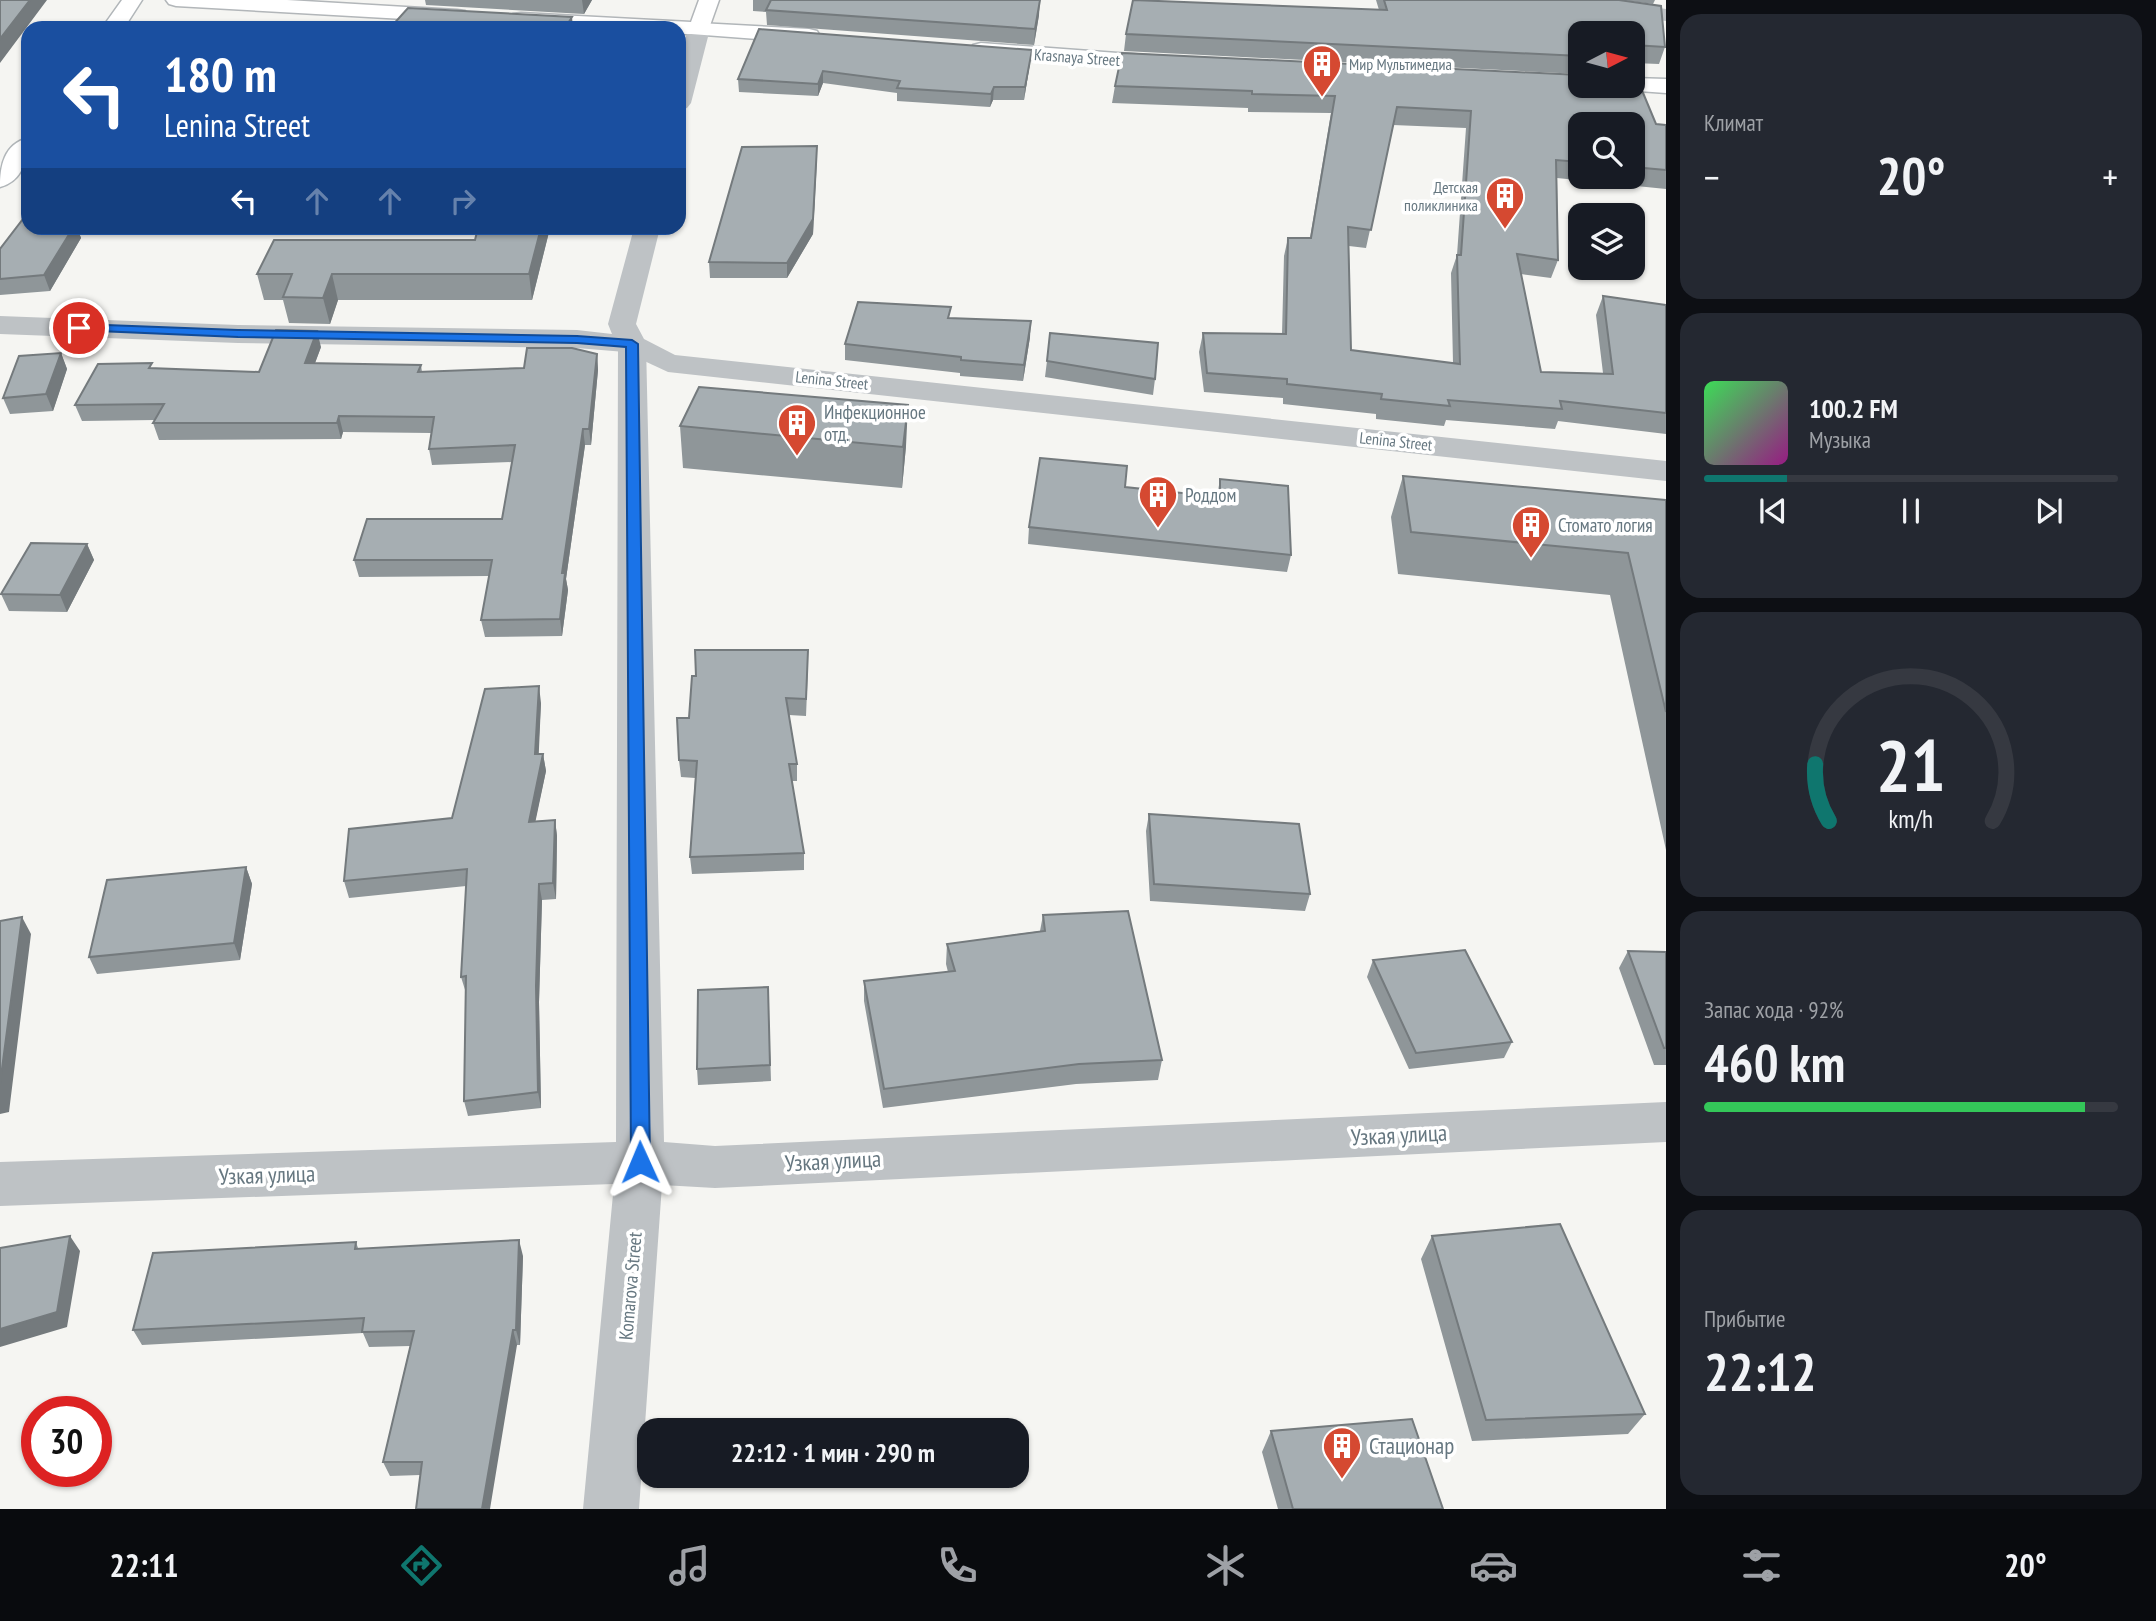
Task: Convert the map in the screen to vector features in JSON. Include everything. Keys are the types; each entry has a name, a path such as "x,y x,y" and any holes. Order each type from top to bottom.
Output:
{"main road":[{"path":"118,21 132,0"},
{"path":"176,0 549,21"},
{"path":"686,27 709,0"},
{"path":"686,28 831,38"},
{"name":"Krasnaya Street","path":"953,47 1199,65"},
{"path":"1645,85 1666,86"},
{"path":"0,180 21,154"}],"street":[{"path":"1557,0 1666,15"},
{"name":"Komarova Street","path":"611,1509 640,1162 632,344 622,324 645,235"},
{"name":"Lenina Street","path":"0,325 238,334 577,339 632,344 668,363 1666,471"},
{"name":"Узкая улица","path":"0,1184 640,1162 728,1166 1666,1122"}],"building":[{"path":"0,0 30,0 0,39"},
{"path":"771,0 1040,0 1035,29 766,10"},
{"path":"1133,0 1387,10 1384,0 1619,0 1661,6 1665,47 1645,46 1645,21 1568,21 1568,55 1126,34"},
{"path":"408,8 572,17 569,21 396,21"},
{"path":"759,29 1032,50 1025,87 994,87 991,94 897,88 900,81 823,71 818,84 738,79"},
{"path":"1122,53 1568,74 1568,98 1645,98 1656,124 1666,125 1666,170 1645,168 1645,112 1568,112 1568,161 1556,160 1558,260 1517,254 1541,372 1613,374 1603,296 1666,305 1666,413 1560,401 1562,409 1448,400 1450,406 1381,399 1382,394 1287,384 1287,379 1207,373 1203,333 1286,334 1288,238 1311,238 1335,96 1252,94 1252,91 1115,86","holes":["1397,107 1471,111 1461,255 1457,255 1460,364 1351,350 1348,227 1371,230"]},
{"path":"817,146 813,219 787,263 709,262 742,147"},
{"path":"21,222 21,235 69,235 44,275 0,279 0,249"},
{"path":"476,235 539,235 529,274 332,274 323,298 283,297 292,274 257,274 274,240 475,240"},
{"path":"858,302 951,307 948,318 1031,321 1024,365 961,360 961,357 845,344"},
{"path":"276,330 317,331 305,363 421,365 418,372 524,368 527,348 572,348 597,354 589,429 583,429 562,573 565,573 560,619 481,620 492,560 354,560 367,519 502,519 515,445 429,449 434,417 339,416 337,423 153,423 164,404 75,405 98,364 152,363 149,368 259,372"},
{"path":"1050,333 1158,343 1155,379 1047,361"},
{"path":"61,353 46,394 3,398 19,356"},
{"path":"699,387 908,405 903,447 680,426"},
{"name":"Роддом","path":"1040,458 1127,466 1125,487 1220,497 1220,479 1288,486 1291,555 1029,527"},
{"path":"1403,476 1666,500 1666,712 1628,553 1411,532"},
{"path":"31,543 87,544 60,595 1,594"},
{"path":"695,650 808,650 806,699 786,698 797,764 789,764 804,853 690,857 697,761 679,760 677,718 689,718 692,676 696,676"},
{"path":"539,686 535,754 543,754 529,822 555,820 553,883 539,884 536,986 538,1092 464,1101 466,976 461,977 467,869 344,881 349,829 452,818 485,689"},
{"path":"1149,814 1299,824 1310,894 1154,884"},
{"path":"246,867 234,943 89,957 107,880"},
{"path":"1128,911 1162,1060 1079,1064 884,1089 864,981 955,971 947,944 1045,931 1043,915"},
{"path":"22,917 0,1084 0,921"},
{"path":"1465,950 1512,1042 1416,1053 1373,960"},
{"path":"1628,951 1666,952 1666,1048 1664,1048"},
{"path":"768,987 770,1065 697,1069 698,990"},
{"path":"1560,1224 1645,1414 1486,1420 1432,1236"},
{"path":"70,1236 57,1312 0,1329 0,1248"},
{"path":"519,1240 516,1330 513,1330 482,1509 416,1509 422,1462 383,1462 414,1331 362,1332 364,1318 133,1330 153,1253 356,1242 355,1249"},
{"name":"Стационар","path":"1412,1419 1443,1509 1293,1509 1271,1431"}],"place":[{"name":"Мир Мультимедиа","path":"1322,98"},
{"name":"Детская поликлиника","path":"1505,230"},
{"name":"Инфекционное отд.","path":"797,457"},
{"name":"Роддом","path":"1158,529"},
{"name":"Стомато логия","path":"1531,559"},
{"name":"Стационар","path":"1342,1480"}],"route":[{"path":"79,328 238,334 577,339 632,344 640,1162"}]}
